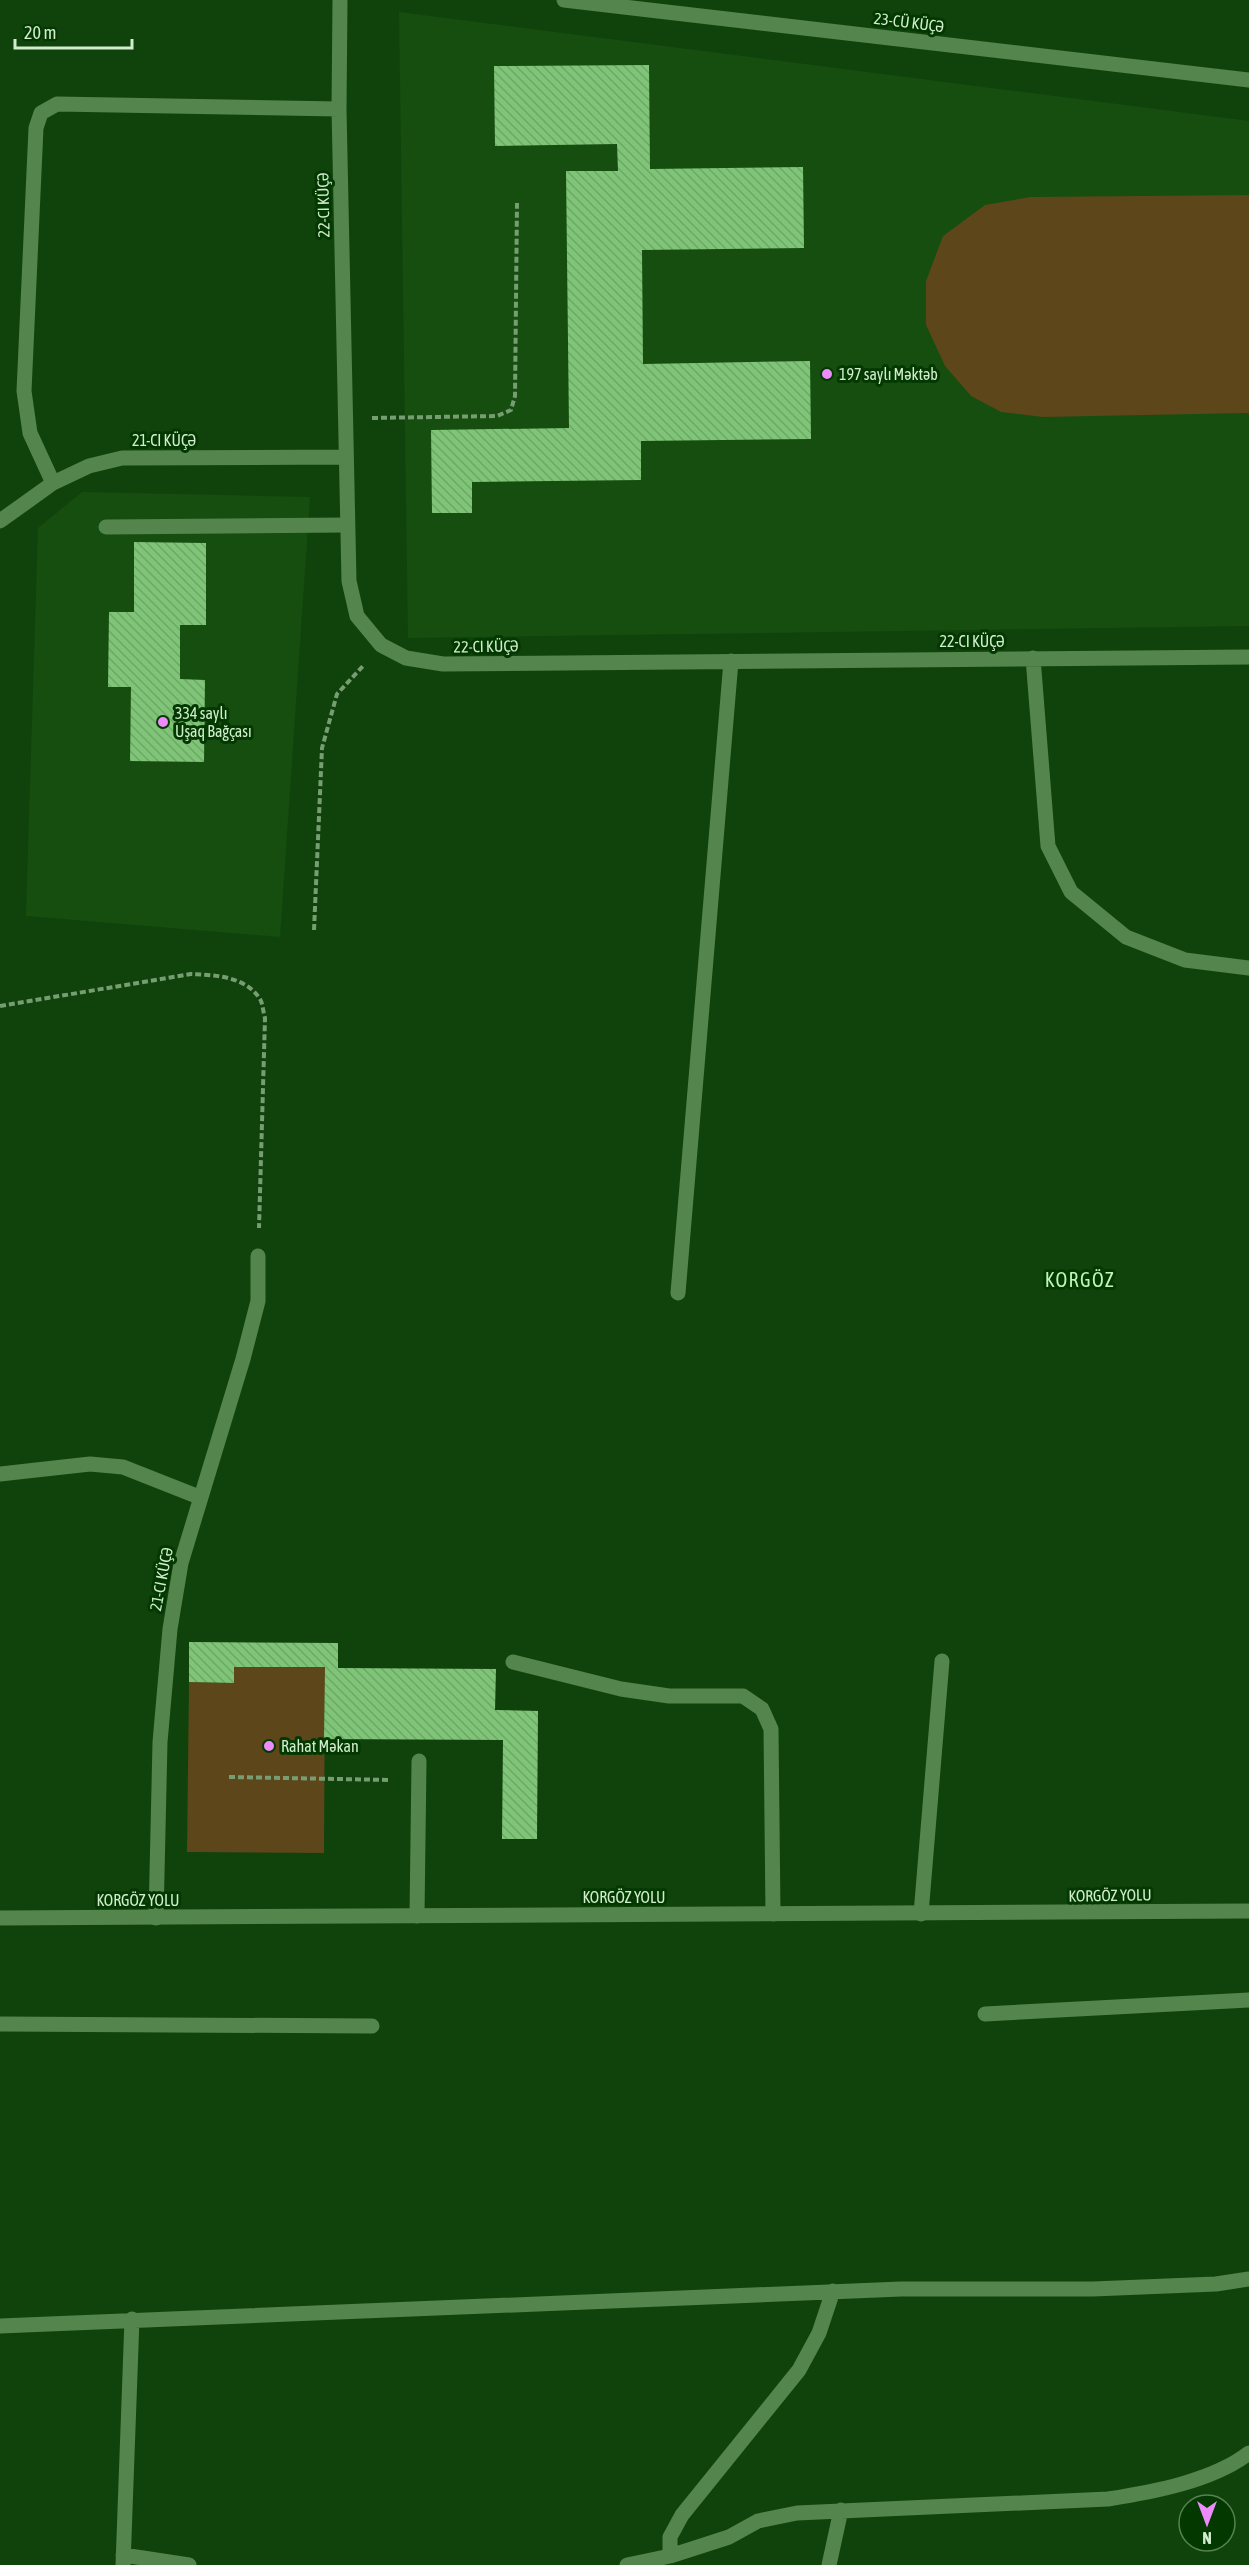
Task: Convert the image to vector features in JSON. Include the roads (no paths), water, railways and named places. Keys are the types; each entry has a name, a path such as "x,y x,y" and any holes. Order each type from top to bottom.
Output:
{"street":[{"name":"22-CI KÜÇƏ","path":"340,0 339,109 349,581 357,616 381,645 406,658 443,664 1249,657"},
{"name":"23-CÜ KÜÇƏ","path":"564,0 1249,80"},
{"path":"53,483 30,433 24,391 36,128 41,112 57,104 339,109"},
{"name":"21-CI KÜÇƏ","path":"0,521 53,483 89,466 122,458 346,457"},
{"path":"106,527 347,525"},
{"path":"1033,658 1048,846 1071,892 1126,938 1185,960 1249,968"},
{"path":"678,1293 731,661"},
{"name":"21-CI KÜÇƏ","path":"156,1918 160,1742 170,1629 182,1563 199,1497 243,1359 258,1301 258,1256"},
{"path":"0,1474 90,1464 123,1467 199,1497"},
{"path":"921,1914 942,1661"},
{"path":"513,1662 621,1689 669,1696 743,1696 762,1709 771,1730 773,1914"},
{"path":"417,1916 418,1761"},
{"name":"KORGÖZ YOLU","path":"0,1918 1249,1911"},
{"path":"985,2014 1249,2000"},
{"path":"0,2024 372,2026"},
{"path":"0,2326 833,2291 1093,2289 1216,2284 1249,2279"},
{"path":"670,2556 670,2537 682,2515 799,2370 819,2333 833,2291"},
{"path":"132,2319 123,2560 189,2565"},
{"path":"627,2565 670,2556 729,2537 758,2522 797,2513 1108,2499 1156,2492 1199,2478 1249,2453"},
{"path":"829,2565 841,2510"}],"place":[{"name":"197 saylı Məktəb","path":"827,374"},
{"name":"334 saylı Uşaq Bağçası","path":"163,722"},
{"name":"Rahat Məkan","path":"269,1746"}],"district":[{"name":"KORGÖZ","path":"1080,1279"}]}
